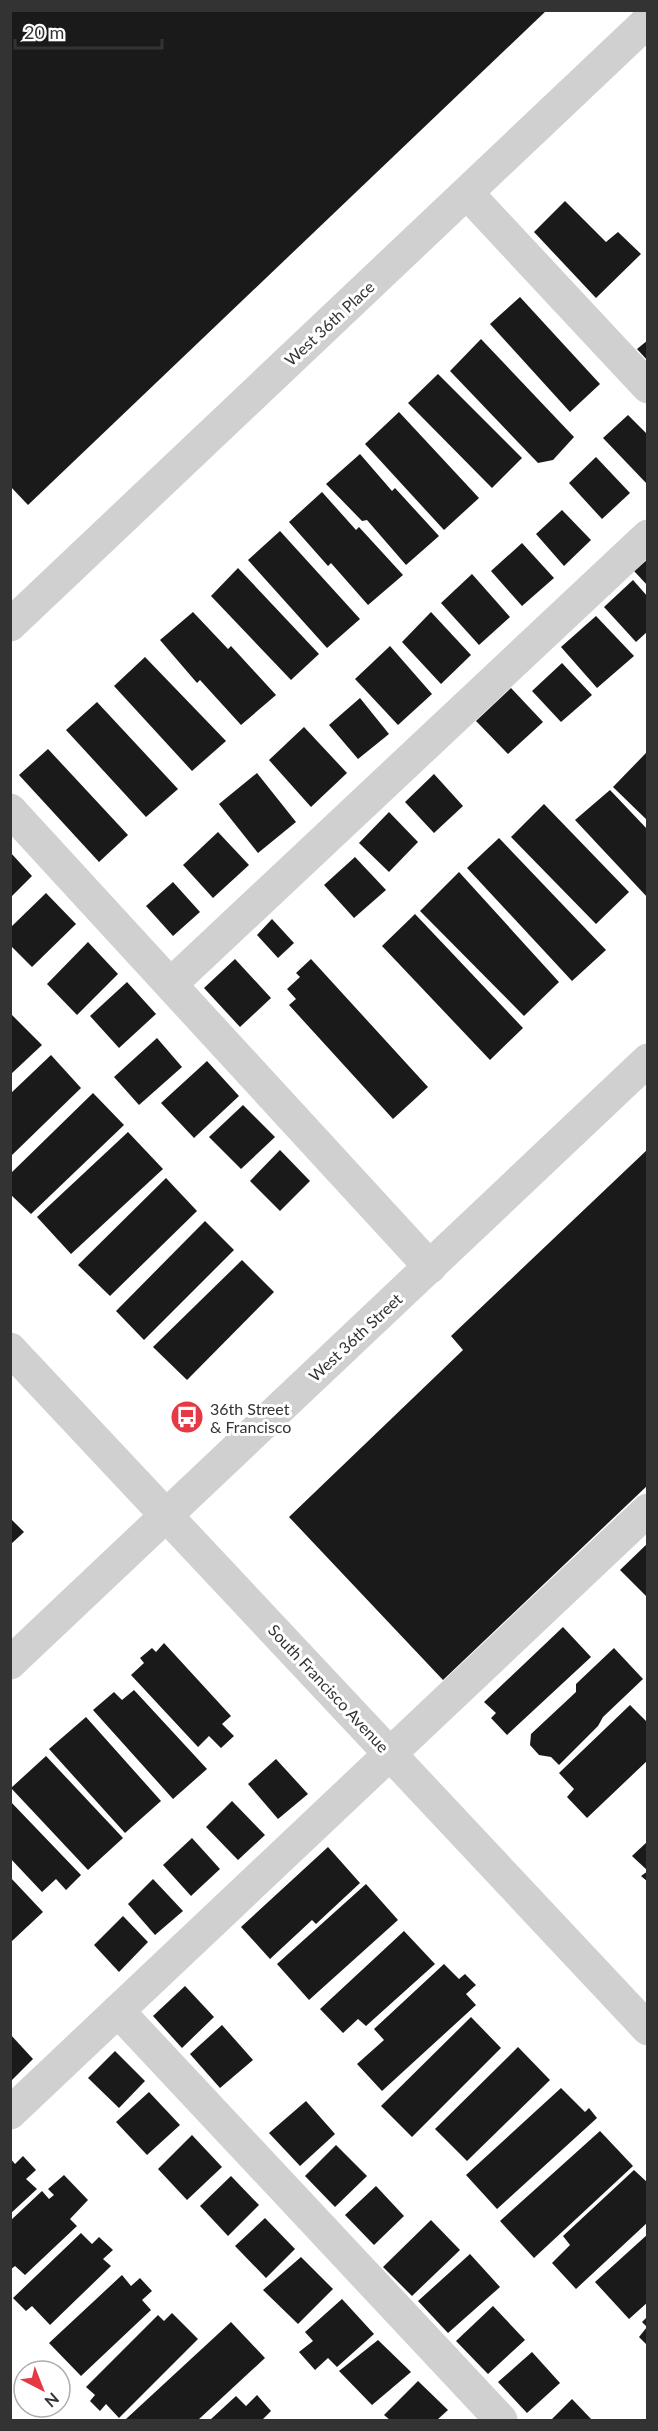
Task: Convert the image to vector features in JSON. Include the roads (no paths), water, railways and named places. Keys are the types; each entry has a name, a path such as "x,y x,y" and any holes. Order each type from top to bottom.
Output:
{"street":[{"name":"West 36th Place","path":"10,625 648,21"},
{"path":"467,193 648,387"},
{"path":"171,984 648,536"},
{"path":"10,810 430,1267"},
{"name":"West 36th Street","path":"10,1663 648,1060"},
{"name":"South Francisco Avenue","path":"10,1348 648,2029"},
{"path":"10,2113 648,1510"},
{"path":"118,2011 501,2421"}],"place":[{"name":"36th Street & Francisco","path":"187,1417"}]}
